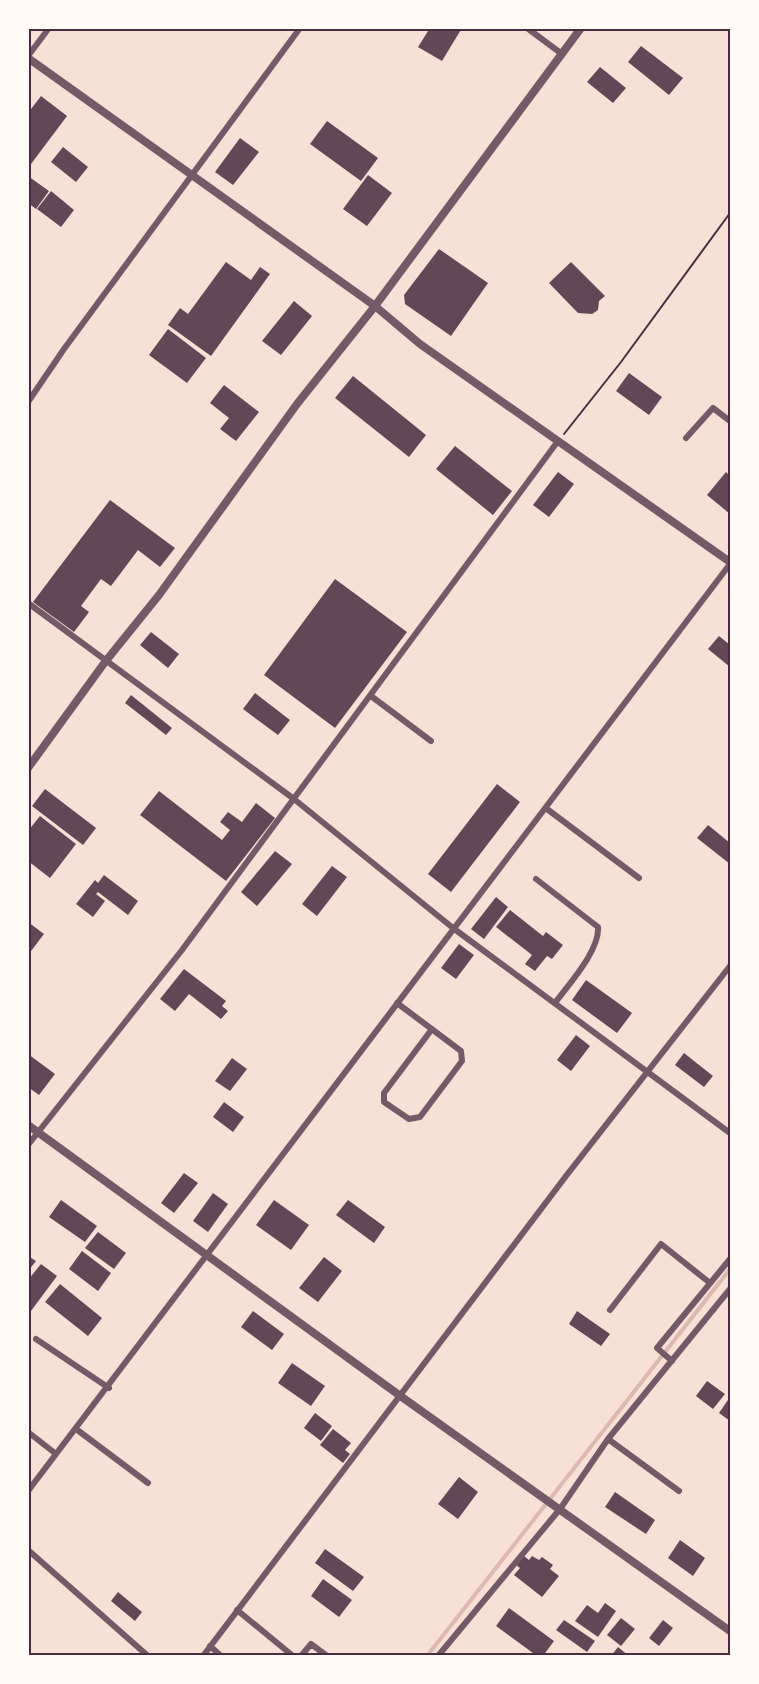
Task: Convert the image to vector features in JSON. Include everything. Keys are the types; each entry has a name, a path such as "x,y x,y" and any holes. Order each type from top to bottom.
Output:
{"street":[{"path":"28,1491 109,1388 453,928 547,809 730,563 420,344 375,306 28,57 49,28"},
{"path":"28,402 300,28"},
{"path":"527,28 562,54"},
{"path":"28,768 105,662 159,595 297,404 375,306 581,28"},
{"path":"686,438 713,408 730,421"},
{"path":"28,1145 182,951 558,441"},
{"path":"28,603 105,662 294,799 453,928 730,1132"},
{"path":"371,696 431,741"},
{"path":"547,809 639,878"},
{"path":"536,879 598,927 599,937 591,954 555,1003"},
{"path":"203,1656 646,1071 730,966"},
{"path":"397,1003 432,1029 461,1051 462,1061 420,1117 409,1119 384,1102 384,1093 432,1029"},
{"path":"28,1125 399,1395 730,1631"},
{"path":"610,1310 661,1244 710,1283"},
{"path":"672,1361 657,1348 730,1259"},
{"path":"438,1656 560,1509 609,1439 730,1289"},
{"path":"36,1339 109,1388"},
{"path":"76,1429 148,1483"},
{"path":"28,1432 57,1454"},
{"path":"609,1439 679,1491"},
{"path":"28,1550 148,1656"},
{"path":"237,1611 293,1656"},
{"path":"301,1656 311,1644 327,1656"},
{"path":"210,1646 221,1656"}],"path":[{"path":"558,441 621,362 730,213"}],"building":[{"path":"430,28 462,28 442,61 418,47"},
{"path":"641,46 683,78 669,95 628,62"},
{"path":"600,67 626,88 613,103 587,82"},
{"path":"41,96 67,116 28,168 28,113"},
{"path":"327,121 378,158 361,181 310,144"},
{"path":"240,138 259,152 233,185 215,172"},
{"path":"63,147 88,167 76,182 51,162"},
{"path":"368,175 392,193 367,226 343,209"},
{"path":"28,176 49,191 36,209 28,203"},
{"path":"51,191 74,210 61,227 37,209"},
{"path":"439,249 488,283 451,336 405,304 404,295"},
{"path":"226,262 251,280 260,267 270,274 211,356 168,325 180,308 188,314"},
{"path":"571,262 605,296 599,301 598,310 592,314 578,313 549,283"},
{"path":"294,301 312,316 281,355 262,341"},
{"path":"168,329 206,358 187,383 149,355"},
{"path":"629,373 662,397 649,415 616,391"},
{"path":"353,376 426,435 409,457 335,398"},
{"path":"224,385 259,412 236,441 220,429 229,418 210,403"},
{"path":"455,446 512,491 493,515 436,469"},
{"path":"558,472 574,484 549,517 533,505"},
{"path":"726,472 730,476 730,514 707,495"},
{"path":"110,500 175,548 160,567 138,550 111,586 101,579 81,606 89,612 74,632 33,602"},
{"path":"335,579 407,632 335,728 264,675"},
{"path":"151,632 179,654 168,668 140,645"},
{"path":"719,636 730,645 730,667 708,649"},
{"path":"255,693 290,720 278,735 243,709"},
{"path":"131,695 172,728 166,735 125,703"},
{"path":"497,784 520,802 451,892 428,874"},
{"path":"45,789 96,828 83,845 32,806"},
{"path":"159,791 222,840 230,830 220,822 228,812 242,822 256,803 275,818 226,881 140,815"},
{"path":"40,816 76,844 50,878 28,861 28,831"},
{"path":"708,825 730,843 730,864 697,838"},
{"path":"275,851 292,864 257,906 241,892"},
{"path":"332,866 347,877 317,916 302,904"},
{"path":"104,875 138,901 128,915 98,892 96,894 105,901 93,917 76,904 95,880 98,883"},
{"path":"496,897 508,907 484,939 471,929"},
{"path":"510,910 543,936 546,932 563,945 552,959 547,956 535,971 525,964 532,955 496,927"},
{"path":"28,922 44,934 28,955"},
{"path":"459,944 474,955 456,979 441,968"},
{"path":"184,969 226,1001 222,1006 228,1011 221,1019 189,994 175,1011 160,999"},
{"path":"586,980 632,1013 617,1033 572,1000"},
{"path":"576,1035 590,1046 571,1071 557,1060"},
{"path":"684,1053 713,1076 704,1087 675,1065"},
{"path":"28,1054 55,1074 39,1095 28,1087"},
{"path":"232,1058 247,1069 230,1091 215,1081"},
{"path":"224,1102 244,1117 233,1132 213,1117"},
{"path":"184,1173 198,1183 174,1213 161,1203"},
{"path":"213,1193 228,1204 208,1232 193,1221"},
{"path":"61,1200 97,1226 85,1242 49,1217"},
{"path":"274,1200 309,1225 291,1250 256,1225"},
{"path":"348,1200 385,1227 374,1243 336,1215"},
{"path":"98,1232 126,1253 114,1269 85,1248"},
{"path":"82,1251 111,1273 98,1291 69,1269"},
{"path":"28,1256 36,1261 28,1271"},
{"path":"324,1257 342,1271 318,1302 299,1288"},
{"path":"41,1264 57,1276 28,1315 28,1280"},
{"path":"60,1284 102,1318 88,1336 45,1302"},
{"path":"253,1311 284,1334 272,1350 241,1327"},
{"path":"577,1311 610,1334 601,1346 569,1324"},
{"path":"292,1363 325,1386 311,1406 278,1383"},
{"path":"707,1381 725,1394 713,1409 696,1396"},
{"path":"730,1397 730,1421 719,1413"},
{"path":"315,1413 332,1426 321,1441 304,1428"},
{"path":"333,1429 351,1443 345,1450 350,1454 343,1463 320,1445"},
{"path":"459,1477 478,1492 458,1519 438,1504"},
{"path":"615,1492 655,1520 646,1534 605,1507"},
{"path":"680,1540 705,1558 693,1576 668,1558"},
{"path":"325,1549 364,1577 353,1591 315,1563"},
{"path":"524,1556 529,1560 532,1556 539,1560 542,1557 553,1565 550,1569 559,1576 542,1597 514,1575 520,1568 516,1565"},
{"path":"323,1579 352,1600 339,1617 311,1596"},
{"path":"118,1592 142,1612 135,1621 111,1601"},
{"path":"605,1603 616,1611 598,1637 575,1621 587,1605 598,1613"},
{"path":"509,1608 554,1641 543,1656 537,1656 496,1626"},
{"path":"621,1618 635,1629 621,1646 607,1635"},
{"path":"564,1620 595,1641 587,1652 556,1630"},
{"path":"663,1620 673,1628 659,1646 649,1638"},
{"path":"618,1647 629,1656 611,1656"}],"waterway":[{"path":"427,1656 730,1269"}]}
